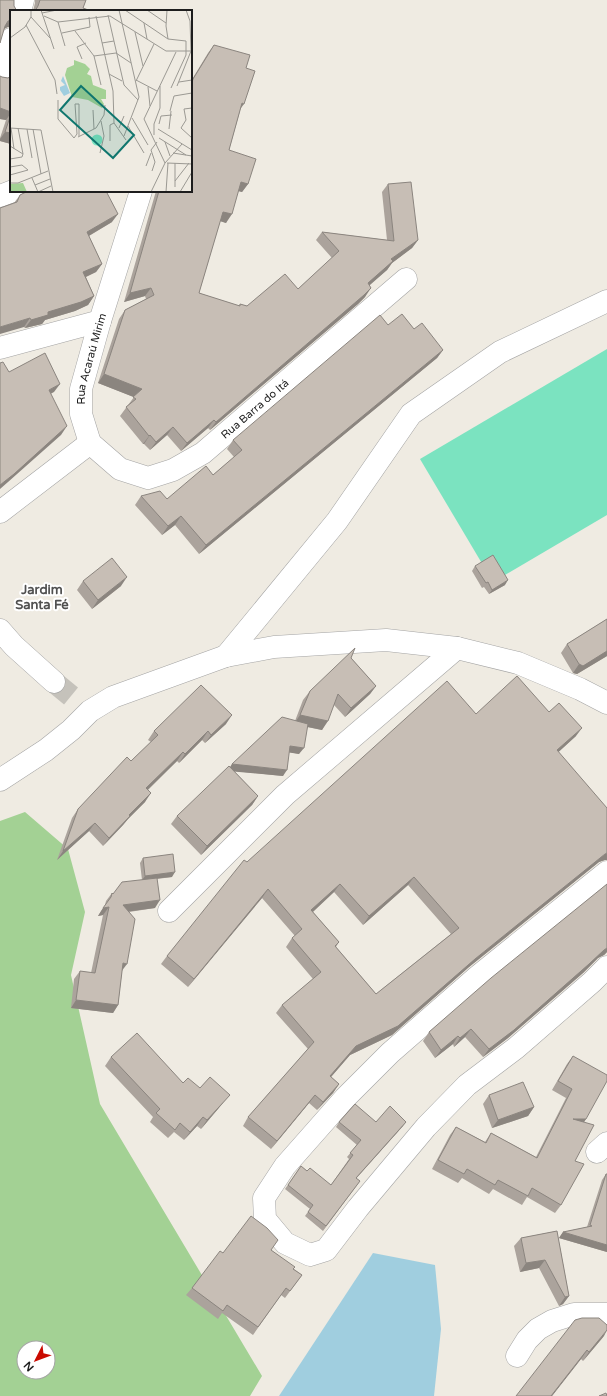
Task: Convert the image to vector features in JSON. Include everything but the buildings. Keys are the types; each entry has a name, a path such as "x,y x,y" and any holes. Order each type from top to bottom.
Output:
{"street":[{"path":"20,10 23,0"},
{"path":"0,74 10,42"},
{"path":"0,196 10,192"},
{"name":"Rua Acaraú Mirim","path":"90,442 81,414 82,389 100,321 141,192"},
{"name":"Rua Barra do Itá","path":"90,442 120,468 127,471 148,478 173,470 203,453 406,279"},
{"path":"226,656 337,521 411,414 500,352 607,300"},
{"path":"0,348 100,321"},
{"path":"0,512 90,442"},
{"path":"0,630 14,646 54,682"},
{"path":"0,780 46,750 71,730 83,705 113,697 226,656 274,647 386,640 457,648 518,663 580,689 607,703"},
{"path":"170,911 285,795 457,648"},
{"path":"607,872 477,977 390,1053 345,1098 285,1166 277,1178 264,1198 265,1219 285,1243 310,1254 326,1250 358,1208 426,1126 467,1084 516,1048 592,982 607,966"},
{"path":"517,1356 527,1340 538,1329 552,1321 574,1314 607,1314"}],"green space":[{"path":"607,349 607,515 493,582 420,459"},
{"path":"25,812 68,849 85,912 71,975 100,1104 262,1376 250,1396 0,1396 0,821"}],"water":[{"path":"373,1253 435,1265 441,1329 434,1396 279,1396"}],"tunnel":[{"path":"54,682 76,700"}],"district":[{"name":"Jardim Santa Fé","path":"42,598"}]}
